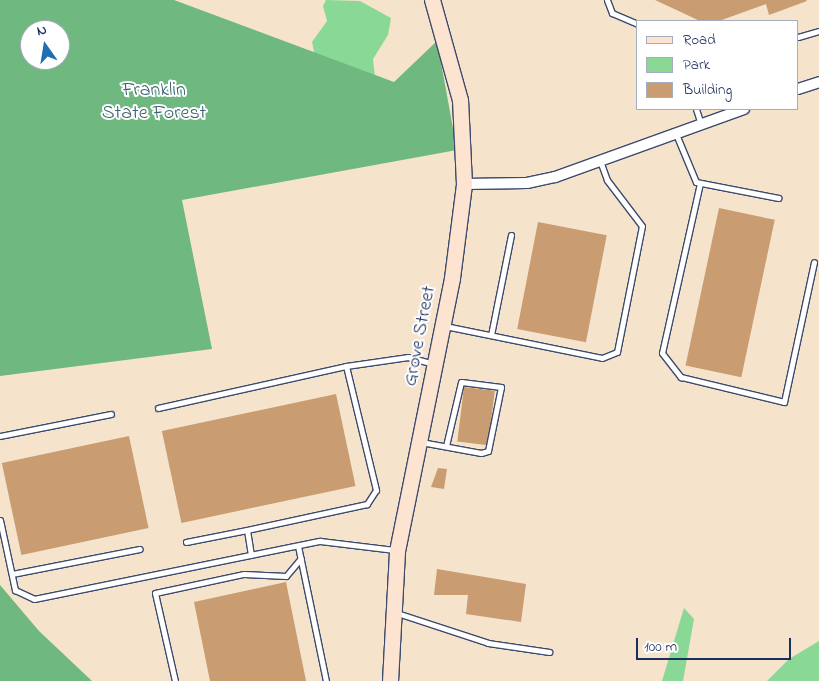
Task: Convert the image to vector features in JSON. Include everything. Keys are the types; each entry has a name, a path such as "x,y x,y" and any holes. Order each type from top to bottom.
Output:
{"main road":[{"name":"Grove Street","path":"390,681 391,611 397,550 442,325 464,184 460,100 432,0"}],"street":[{"path":"799,89 819,82"},
{"path":"464,184 527,183 600,160 741,110"}],"lane":[{"path":"607,0 612,13 636,23"},
{"path":"799,36 819,30"},
{"path":"696,110 701,124"},
{"path":"676,134 692,179 700,183 778,198"},
{"path":"442,325 602,358 617,352 642,226 607,180 600,160"},
{"path":"700,183 662,353 681,377 784,402 814,262"},
{"path":"491,335 511,234"},
{"path":"158,408 346,366 408,357 434,364"},
{"path":"186,542 367,504 376,490 346,366"},
{"path":"418,442 446,446 488,451 501,387 461,382 446,446"},
{"path":"0,436 111,414"},
{"path":"0,520 15,590 34,599 320,541 397,550"},
{"path":"247,530 251,555"},
{"path":"298,546 326,681"},
{"path":"12,574 140,549"},
{"path":"174,681 155,593 244,574 286,576 301,558"},
{"path":"391,611 488,643 549,652"}],"green space":[{"name":"Franklin State Forest","path":"0,0 174,0 394,82 437,41 457,150 182,200 212,349 0,376"},
{"path":"326,0 360,1 391,18 388,35 373,59 375,77 317,66 312,42 327,21 323,6"},
{"path":"0,585 39,631 92,681 0,681"},
{"path":"684,608 694,619 683,681 662,681"},
{"path":"819,641 819,681 767,681 789,659"}],"building":[{"path":"655,0 807,1 769,15 766,4 722,20 698,20"},
{"path":"719,208 775,220 741,377 686,365"},
{"path":"538,222 607,235 586,342 517,329"},
{"path":"464,387 495,391 488,445 457,442"},
{"path":"336,394 356,486 181,523 162,431"},
{"path":"129,436 149,528 21,555 2,463"},
{"path":"438,468 447,469 444,489 431,487"},
{"path":"437,569 526,584 521,622 466,614 468,595 434,595"},
{"path":"286,582 306,681 210,681 194,602"}]}
